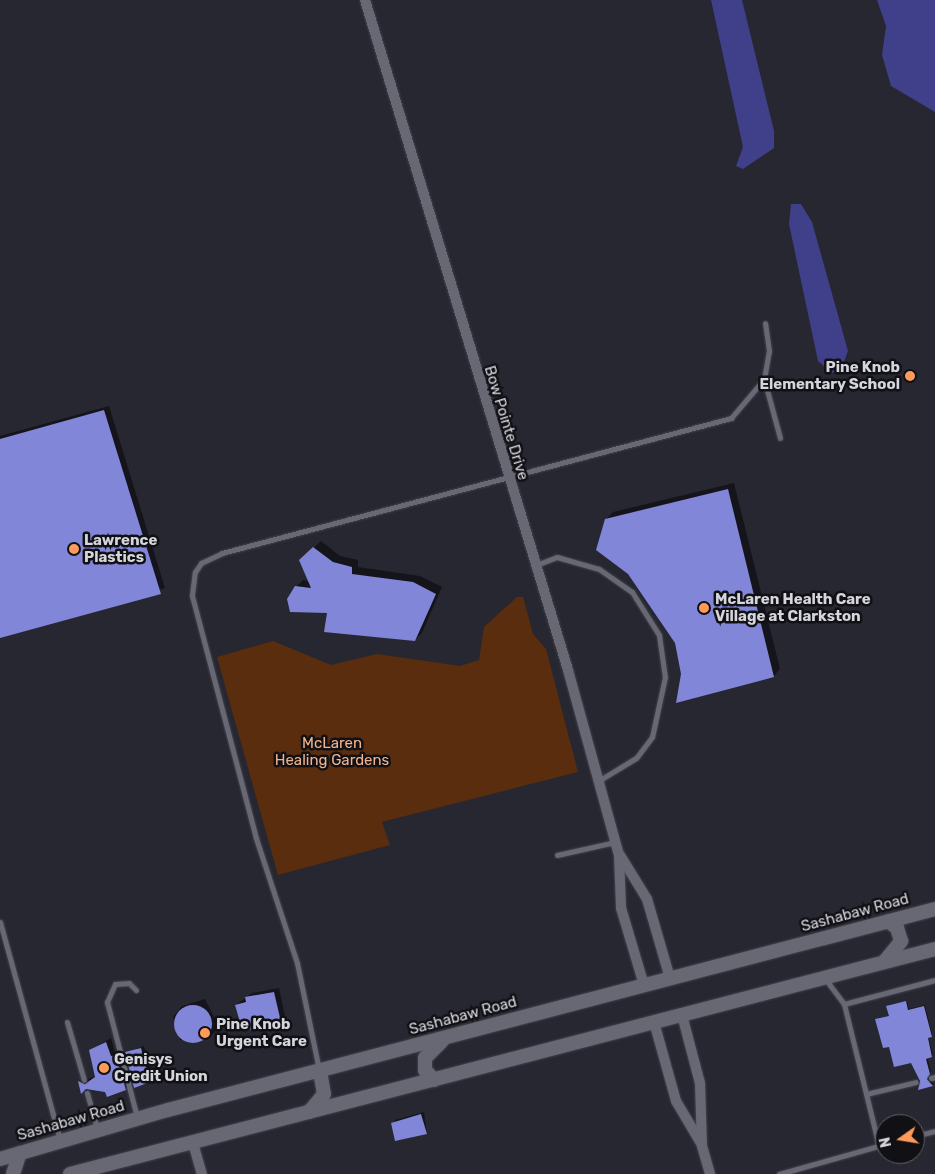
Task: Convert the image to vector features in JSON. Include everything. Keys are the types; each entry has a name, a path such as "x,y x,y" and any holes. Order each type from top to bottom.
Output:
{"main road":[{"name":"Sashabaw Road","path":"0,1159 97,1130 320,1070 935,909"},
{"path":"885,962 901,941 897,928 888,921"},
{"path":"70,1174 935,949"},
{"path":"434,1080 426,1070 425,1058 446,1037"},
{"path":"309,1113 324,1094 320,1070"},
{"path":"13,1174 20,1153"}],"street":[{"name":"Bow Pointe Drive","path":"365,0 616,842 619,855 621,908 644,985"},
{"name":"Bow Pointe Drive","path":"619,855 647,899 670,978"},
{"path":"682,1015 701,1091 702,1146"},
{"path":"654,1022 676,1101 702,1146 710,1174"},
{"path":"193,1143 202,1174"}],"lane":[{"path":"320,1070 304,990 256,838 192,596 193,578 201,564 222,554 714,426 748,403 764,380 769,351 764,323"},
{"path":"764,380 780,438"},
{"path":"534,565 557,557 599,569 632,592 659,635 665,677 652,737 636,758 597,781"},
{"path":"557,855 616,842"},
{"path":"0,922 60,1141"},
{"path":"825,978 844,1004 875,1123"},
{"path":"844,1004 935,980"},
{"path":"136,990 129,983 115,984 107,1002 137,1119"},
{"path":"67,1022 84,1080"},
{"path":"866,1094 916,1082"},
{"path":"87,1093 97,1130"},
{"path":"779,1174 875,1147"}],"green space":[{"name":"McLaren Healing Gardens","path":"517,597 523,597 533,634 546,649 578,772 382,822 390,845 278,875 217,657 273,641 331,665 377,654 460,666 479,660 484,627"}],"shaded area":[{"path":"711,0 742,0 774,131 774,148 743,169 736,166 743,147"},
{"path":"877,0 935,0 935,112 891,86 882,55 886,26"},
{"path":"791,204 801,204 812,222 848,351 842,367 832,373 818,361 789,224"}],"building":[{"name":"Lawrence Plastics","path":"104,410 161,594 0,638 0,439"},
{"name":"McLaren Health Care Village at Clarkston","path":"728,489 774,677 676,703 681,674 675,643 628,574 596,550 605,519"},
{"path":"313,547 333,562 352,567 352,574 413,582 436,594 415,641 324,632 327,613 290,612 287,599 295,586 311,588 299,560"},
{"path":"274,992 281,1022 259,1030 242,1029 235,1005 246,1002 245,997"},
{"path":"906,1001 908,1010 924,1006 932,1037 928,1038 932,1057 926,1059 930,1074 927,1079 933,1086 918,1090 920,1081 911,1063 894,1067 889,1047 883,1048 875,1019 889,1016 886,1006"},
{"path":"193,1005 207,1010 212,1024 207,1038 193,1043 179,1038 174,1024 179,1010"},
{"name":"Genisys Credit Union","path":"106,1042 111,1056 116,1055 126,1090 107,1097 105,1092 86,1089 81,1094 78,1081 85,1084 95,1077 89,1050"},
{"path":"141,1048 150,1082 134,1088 125,1052"},
{"path":"421,1114 427,1134 395,1141 391,1123"}],"place":[{"name":"Pine Knob Elementary School","path":"910,376"},
{"name":"Lawrence Plastics","path":"74,549"},
{"name":"McLaren Health Care Village at Clarkston","path":"704,608"},
{"name":"Pine Knob Urgent Care","path":"205,1033"},
{"name":"Genisys Credit Union","path":"104,1068"}]}
